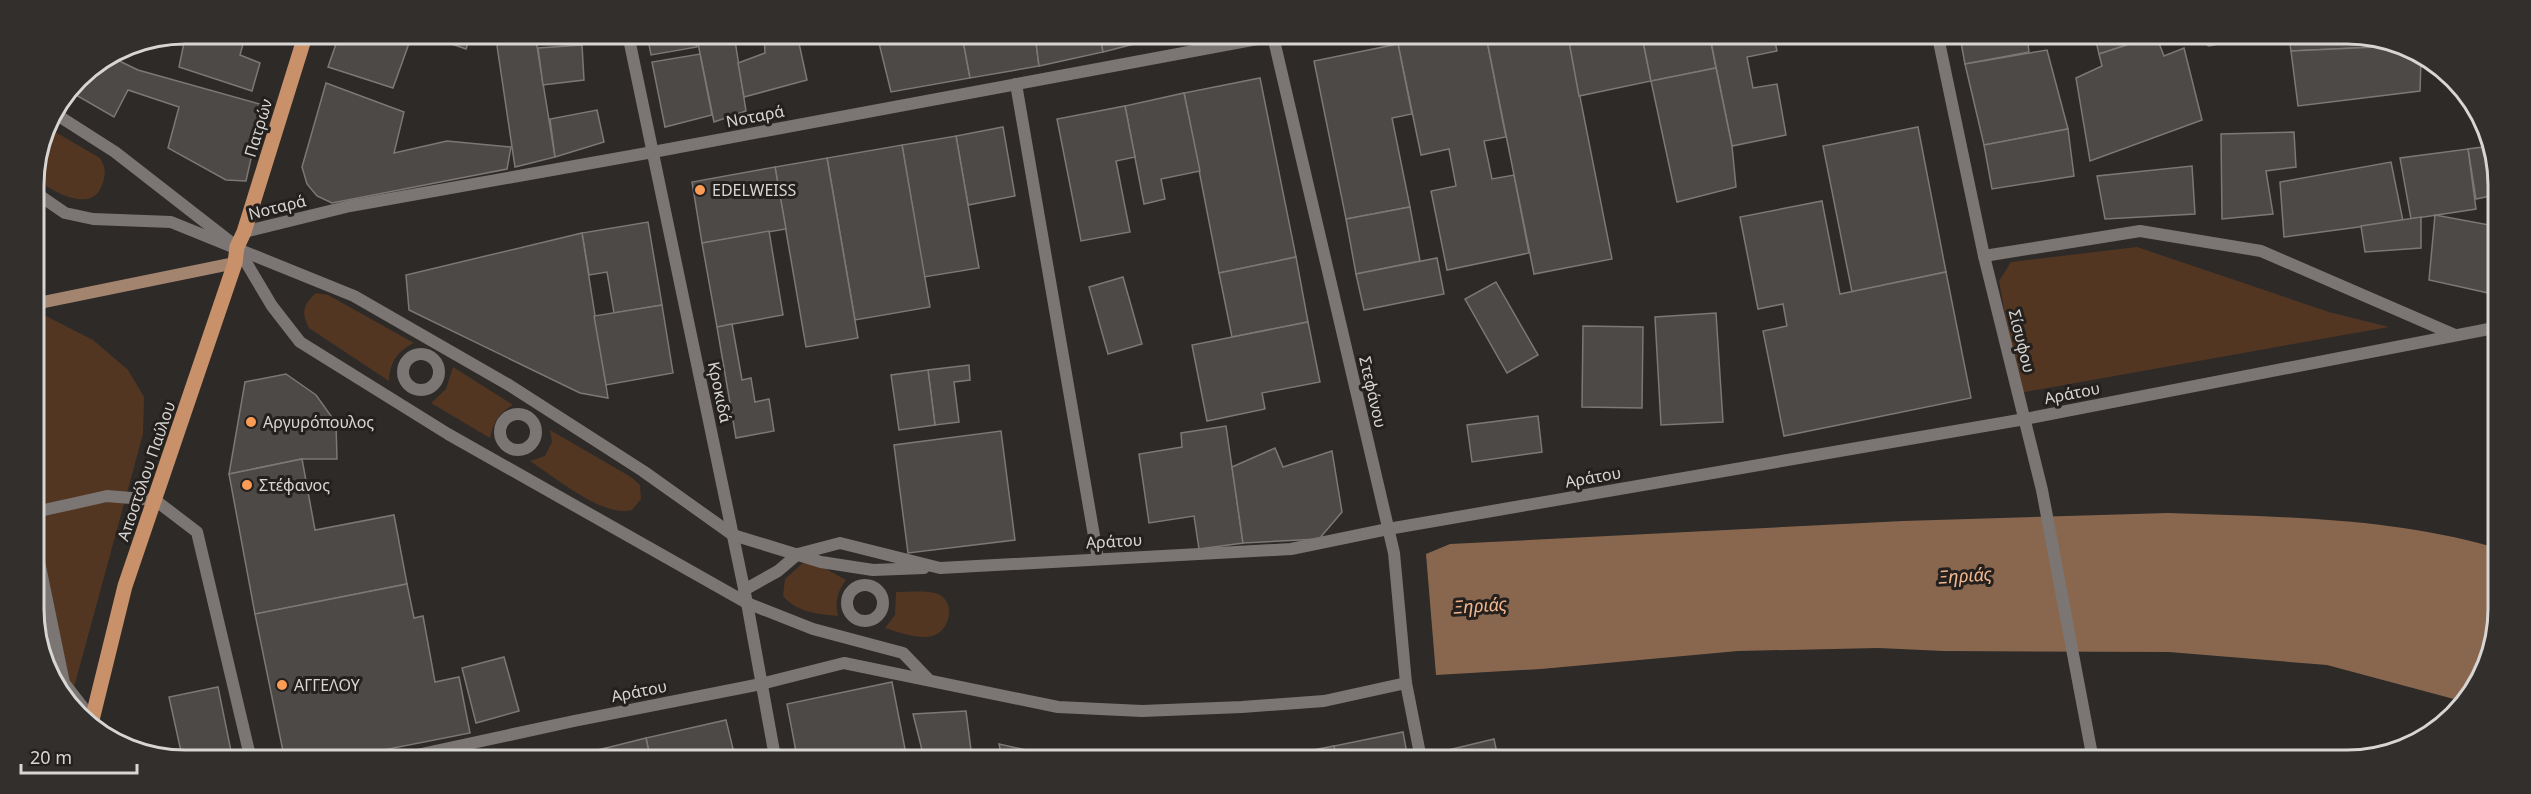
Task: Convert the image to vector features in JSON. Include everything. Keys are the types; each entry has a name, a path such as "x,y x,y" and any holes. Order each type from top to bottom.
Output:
{"main road":[{"name":"Πατρών","path":"244,232 303,43"},
{"name":"Αποστόλου Παύλου","path":"93,716 125,586 235,263 237,247 244,232"}],"street":[{"name":"Κροκιδά","path":"630,43 747,603 774,751"},
{"name":"Νοταρά","path":"244,232 350,206 1237,43"},
{"name":"Στεφάνου","path":"1276,43 1394,553 1406,683 1419,750"},
{"name":"Σίσυφου","path":"1939,43 1984,256 2042,490 2091,750"},
{"path":"1017,84 1098,559"},
{"path":"60,117 115,152 237,247 272,306 300,342 498,463 747,603 813,629 903,653 928,680"},
{"path":"44,199 65,213 93,219 171,222 354,296 439,343 536,402 643,471 733,535 821,562 873,570 940,568"},
{"path":"1984,256 2140,231 2151,232 2261,251 2455,335"},
{"path":"44,302 235,263"},
{"name":"Αράτου","path":"744,590 778,571 798,554 840,543 940,568 1291,549 1388,529 2025,419 2488,329"},
{"path":"430,356 439,343"},
{"path":"418,354 430,356 435,360 439,370 436,382 427,389 415,389 410,386 404,376 407,360 418,354"},
{"path":"398,402 410,386"},
{"path":"527,416 536,402"},
{"path":"514,414 527,416 536,431 532,442 523,450 507,447 500,431 504,420 514,414"},
{"path":"498,463 507,447"},
{"path":"44,510 107,496 155,501 197,532 249,751"},
{"path":"870,585 873,570"},
{"path":"859,620 848,607 848,596 856,588 870,585"},
{"path":"859,620 876,618 882,608 882,596 870,585"},
{"path":"44,586 64,682"},
{"path":"849,639 859,620"},
{"name":"Αράτου","path":"437,751 760,684 844,663 1059,707 1142,711 1324,701 1406,683"}],"shaded area":[{"path":"54,131 100,158 105,175 97,194 89,199 69,197 44,185 44,176 48,148"},
{"path":"2137,247 2329,312 2389,327 2019,393 1999,281 2011,262"},
{"path":"316,293 328,295 414,343 396,358 391,368 389,381 309,328 304,313 308,301"},
{"path":"44,316 93,340 128,370 144,397 143,434 72,694 58,672 51,655 44,618"},
{"path":"453,367 513,405 497,418 490,438 431,403 446,389"},
{"path":"550,430 631,477 640,485 641,499 632,510 620,511 594,502 530,461 545,456 552,442"},
{"path":"804,562 826,569 846,580 838,597 838,616 801,609 783,596 785,579"},
{"path":"896,592 928,592 944,598 949,615 940,632 923,637 885,628 895,615"}],"water":[{"name":"Ξηριάς","path":"2168,513 2332,520 2453,537 2488,546 2488,609 2483,646 2469,680 2454,699 2327,665 2169,652 1944,651 1878,648 1738,651 1541,669 1436,675 1426,554 1450,544 1903,521"}],"building":[{"path":"185,43 243,43 240,55 260,63 252,91 179,67"},
{"path":"409,43 393,88 328,67 336,44"},
{"path":"449,43 468,43 466,49"},
{"path":"497,43 536,43 555,157 515,167"},
{"path":"649,43 696,43 697,47 651,55"},
{"path":"698,43 735,43 746,111 714,122"},
{"path":"764,43 799,43 807,80 744,97 738,63 765,53"},
{"path":"879,43 963,43 970,78 891,92"},
{"path":"963,43 1036,43 1039,66 970,78"},
{"path":"1036,43 1101,43 1103,52 1039,66"},
{"path":"1101,43 1138,43 1103,52"},
{"path":"1487,43 1506,137 1484,141 1492,179 1514,175 1529,253 1447,270 1431,191 1456,186 1449,149 1421,155 1398,44"},
{"path":"1487,43 1569,43 1612,259 1534,274"},
{"path":"1569,43 1643,43 1651,81 1579,96"},
{"path":"1643,43 1711,43 1716,68 1651,81"},
{"path":"1711,43 1775,43 1777,51 1747,57 1753,88 1777,84 1786,135 1732,146"},
{"path":"1961,43 2028,43 2029,52 1965,64"},
{"path":"2096,43 2133,43 2099,54"},
{"path":"2133,43 2159,43 2164,56 2184,48 2202,120 2090,161 2076,78 2102,66 2099,54"},
{"path":"2204,43 2224,43 2209,46"},
{"path":"2290,43 2346,43 2377,47 2291,51"},
{"path":"1398,44 1412,114 1392,118 1410,207 1346,219 1314,61"},
{"path":"582,45 584,80 543,85 538,48"},
{"path":"2383,48 2421,64 2420,91 2298,106 2291,51"},
{"path":"2047,50 2068,129 1984,145 1965,64"},
{"path":"700,54 712,115 665,127 652,62"},
{"path":"118,60 138,70 263,105 246,181 226,180 168,148 179,107 128,90 114,117 76,95 99,73"},
{"path":"1716,68 1732,146 1736,187 1677,202 1651,81"},
{"path":"1260,78 1296,257 1219,273 1184,93"},
{"path":"326,83 404,112 394,153 447,141 511,147 507,169 332,203 317,196 307,184 302,167"},
{"path":"1184,93 1200,171 1161,179 1165,199 1144,204 1125,106"},
{"path":"1125,106 1135,157 1116,161 1130,232 1081,241 1057,119"},
{"path":"597,110 604,142 555,157 550,119"},
{"path":"1003,127 1015,196 968,205 956,136"},
{"path":"1918,127 1946,272 1852,292 1823,146"},
{"path":"2068,129 2074,176 1992,189 1984,145"},
{"path":"2294,132 2296,167 2266,171 2273,214 2222,219 2221,134"},
{"path":"956,136 979,268 924,277 902,145"},
{"path":"902,145 930,307 855,320 827,158"},
{"path":"2482,147 2488,196 2476,199 2468,149"},
{"path":"2468,149 2476,209 2411,219 2400,158"},
{"path":"827,158 858,338 806,347 775,167"},
{"path":"2391,162 2403,221 2284,237 2280,182"},
{"path":"2192,166 2195,214 2105,219 2097,176"},
{"path":"775,167 786,229 702,243 692,182"},
{"path":"1822,201 1840,294 1946,272 1971,398 1784,436 1763,331 1787,326 1783,304 1758,309 1740,217"},
{"path":"1410,207 1420,261 1356,274 1346,219"},
{"path":"2435,215 2488,225 2488,293 2429,280"},
{"path":"2421,217 2421,248 2365,252 2361,226"},
{"path":"648,222 662,305 614,313 607,272 589,275 582,233"},
{"path":"769,231 783,315 717,327 702,243"},
{"path":"582,233 608,398 580,393 409,310 406,275"},
{"path":"1296,257 1308,322 1232,337 1219,273"},
{"path":"1437,258 1444,294 1364,310 1356,274"},
{"path":"1123,277 1142,344 1108,354 1089,287"},
{"path":"1496,282 1538,355 1507,373 1465,299"},
{"path":"662,305 673,373 606,385 594,316"},
{"path":"1716,313 1723,422 1661,425 1655,317"},
{"path":"1308,322 1320,382 1262,393 1265,409 1207,421 1192,345"},
{"path":"732,324 742,380 751,378 755,402 769,399 774,431 736,438 717,327"},
{"path":"1583,326 1643,327 1642,408 1582,407"},
{"path":"969,365 970,380 954,382 959,422 935,425 928,370"},
{"path":"928,370 935,425 899,430 891,375"},
{"path":"286,374 316,395 336,423 337,459 302,459 229,474 245,382"},
{"path":"1538,416 1542,452 1472,462 1467,425"},
{"path":"1226,426 1243,543 1199,549 1194,516 1149,523 1139,454 1182,447 1181,433"},
{"path":"1001,431 1015,540 908,553 894,445"},
{"path":"1275,448 1283,467 1332,451 1342,512 1319,539 1243,543 1232,467"},
{"path":"302,459 315,530 394,515 407,584 255,614 229,474"},
{"path":"407,584 414,618 423,616 435,682 459,677 470,733 379,751 283,751 255,614"},
{"path":"504,657 519,711 476,723 462,668"},
{"path":"892,682 905,749 796,751 787,704"},
{"path":"218,687 231,751 181,751 169,697"},
{"path":"966,711 971,751 922,751 913,714"},
{"path":"726,720 733,751 649,751 646,738"},
{"path":"1403,732 1406,750 1335,750 1334,746"},
{"path":"646,738 649,751 607,751 606,748"},
{"path":"1494,739 1496,750 1448,750"},
{"path":"999,744 1029,751 1000,751"},
{"path":"1334,746 1335,750 1311,750"}],"place":[{"name":"EDELWEISS","path":"700,190"},
{"name":"Αργυρόπουλος","path":"251,422"},
{"name":"Στέφανος","path":"247,485"},
{"name":"ΑΓΓΕΛΟΥ","path":"282,685"}]}
